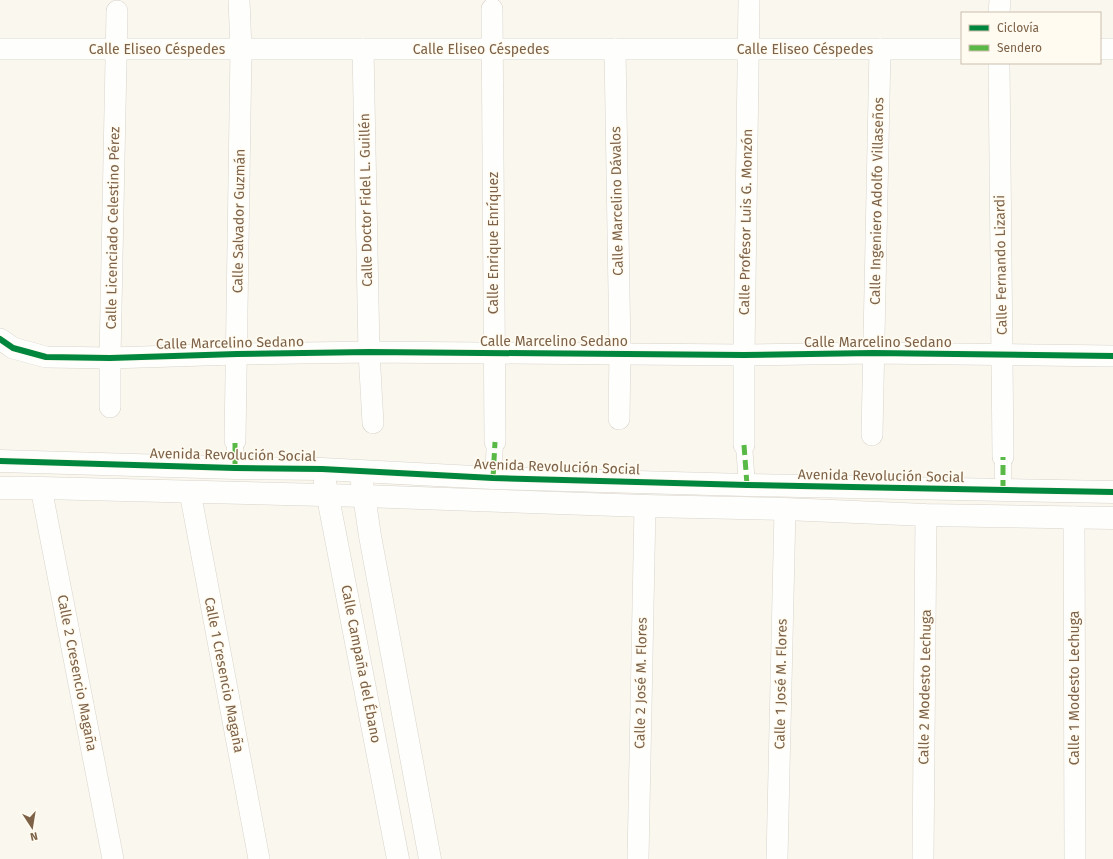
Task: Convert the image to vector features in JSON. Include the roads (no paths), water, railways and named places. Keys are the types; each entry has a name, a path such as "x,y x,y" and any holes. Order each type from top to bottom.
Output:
{"street":[{"name":"Calle Salvador Guzmán","path":"235,441 241,49 239,0"},
{"name":"Calle Profesor Luis G. Monzón","path":"744,445 749,0"},
{"path":"999,12 1000,0"},
{"name":"Calle Enrique Enríquez","path":"492,9 495,442 493,478"},
{"name":"Calle Licenciado Celestino Pérez","path":"110,407 117,11"},
{"name":"Calle Eliseo Céspedes","path":"0,48 961,49"},
{"name":"Calle Doctor Fidel L. Guillén","path":"363,49 369,352 373,423"},
{"name":"Calle Marcelino Dávalos","path":"615,49 620,353 619,419"},
{"name":"Calle Ingeniero Adolfo Villaseños","path":"872,435 880,49"},
{"path":"1101,49 1113,49"},
{"name":"Calle Fernando Lizardi","path":"998,64 1003,490"},
{"name":"Calle Marcelino Sedano","path":"0,339 13,348 46,357 110,358 369,352 744,355 873,353 1113,356"},
{"path":"235,441 235,468"},
{"path":"744,445 746,485"},
{"name":"Avenida Revolución Social","path":"0,461 322,469 493,478 746,485 1113,492"},
{"name":"Calle Campaña del Ébano","path":"322,469 337,539 398,859"},
{"path":"361,471 363,496 370,536 430,859"},
{"path":"0,488 363,496 645,506 1113,518"},
{"name":"Calle 2 Cresencio Magaña","path":"41,488 113,859"},
{"name":"Calle 1 Cresencio Magaña","path":"190,492 258,859"},
{"name":"Calle 2 José M. Flores","path":"638,859 645,506"},
{"name":"Calle 1 José M. Flores","path":"777,859 785,509"},
{"name":"Calle 2 Modesto Lechuga","path":"923,859 926,514"},
{"name":"Calle 1 Modesto Lechuga","path":"1074,518 1075,859"},
{"path":"337,539 341,535 353,531 359,531 370,536"}]}
